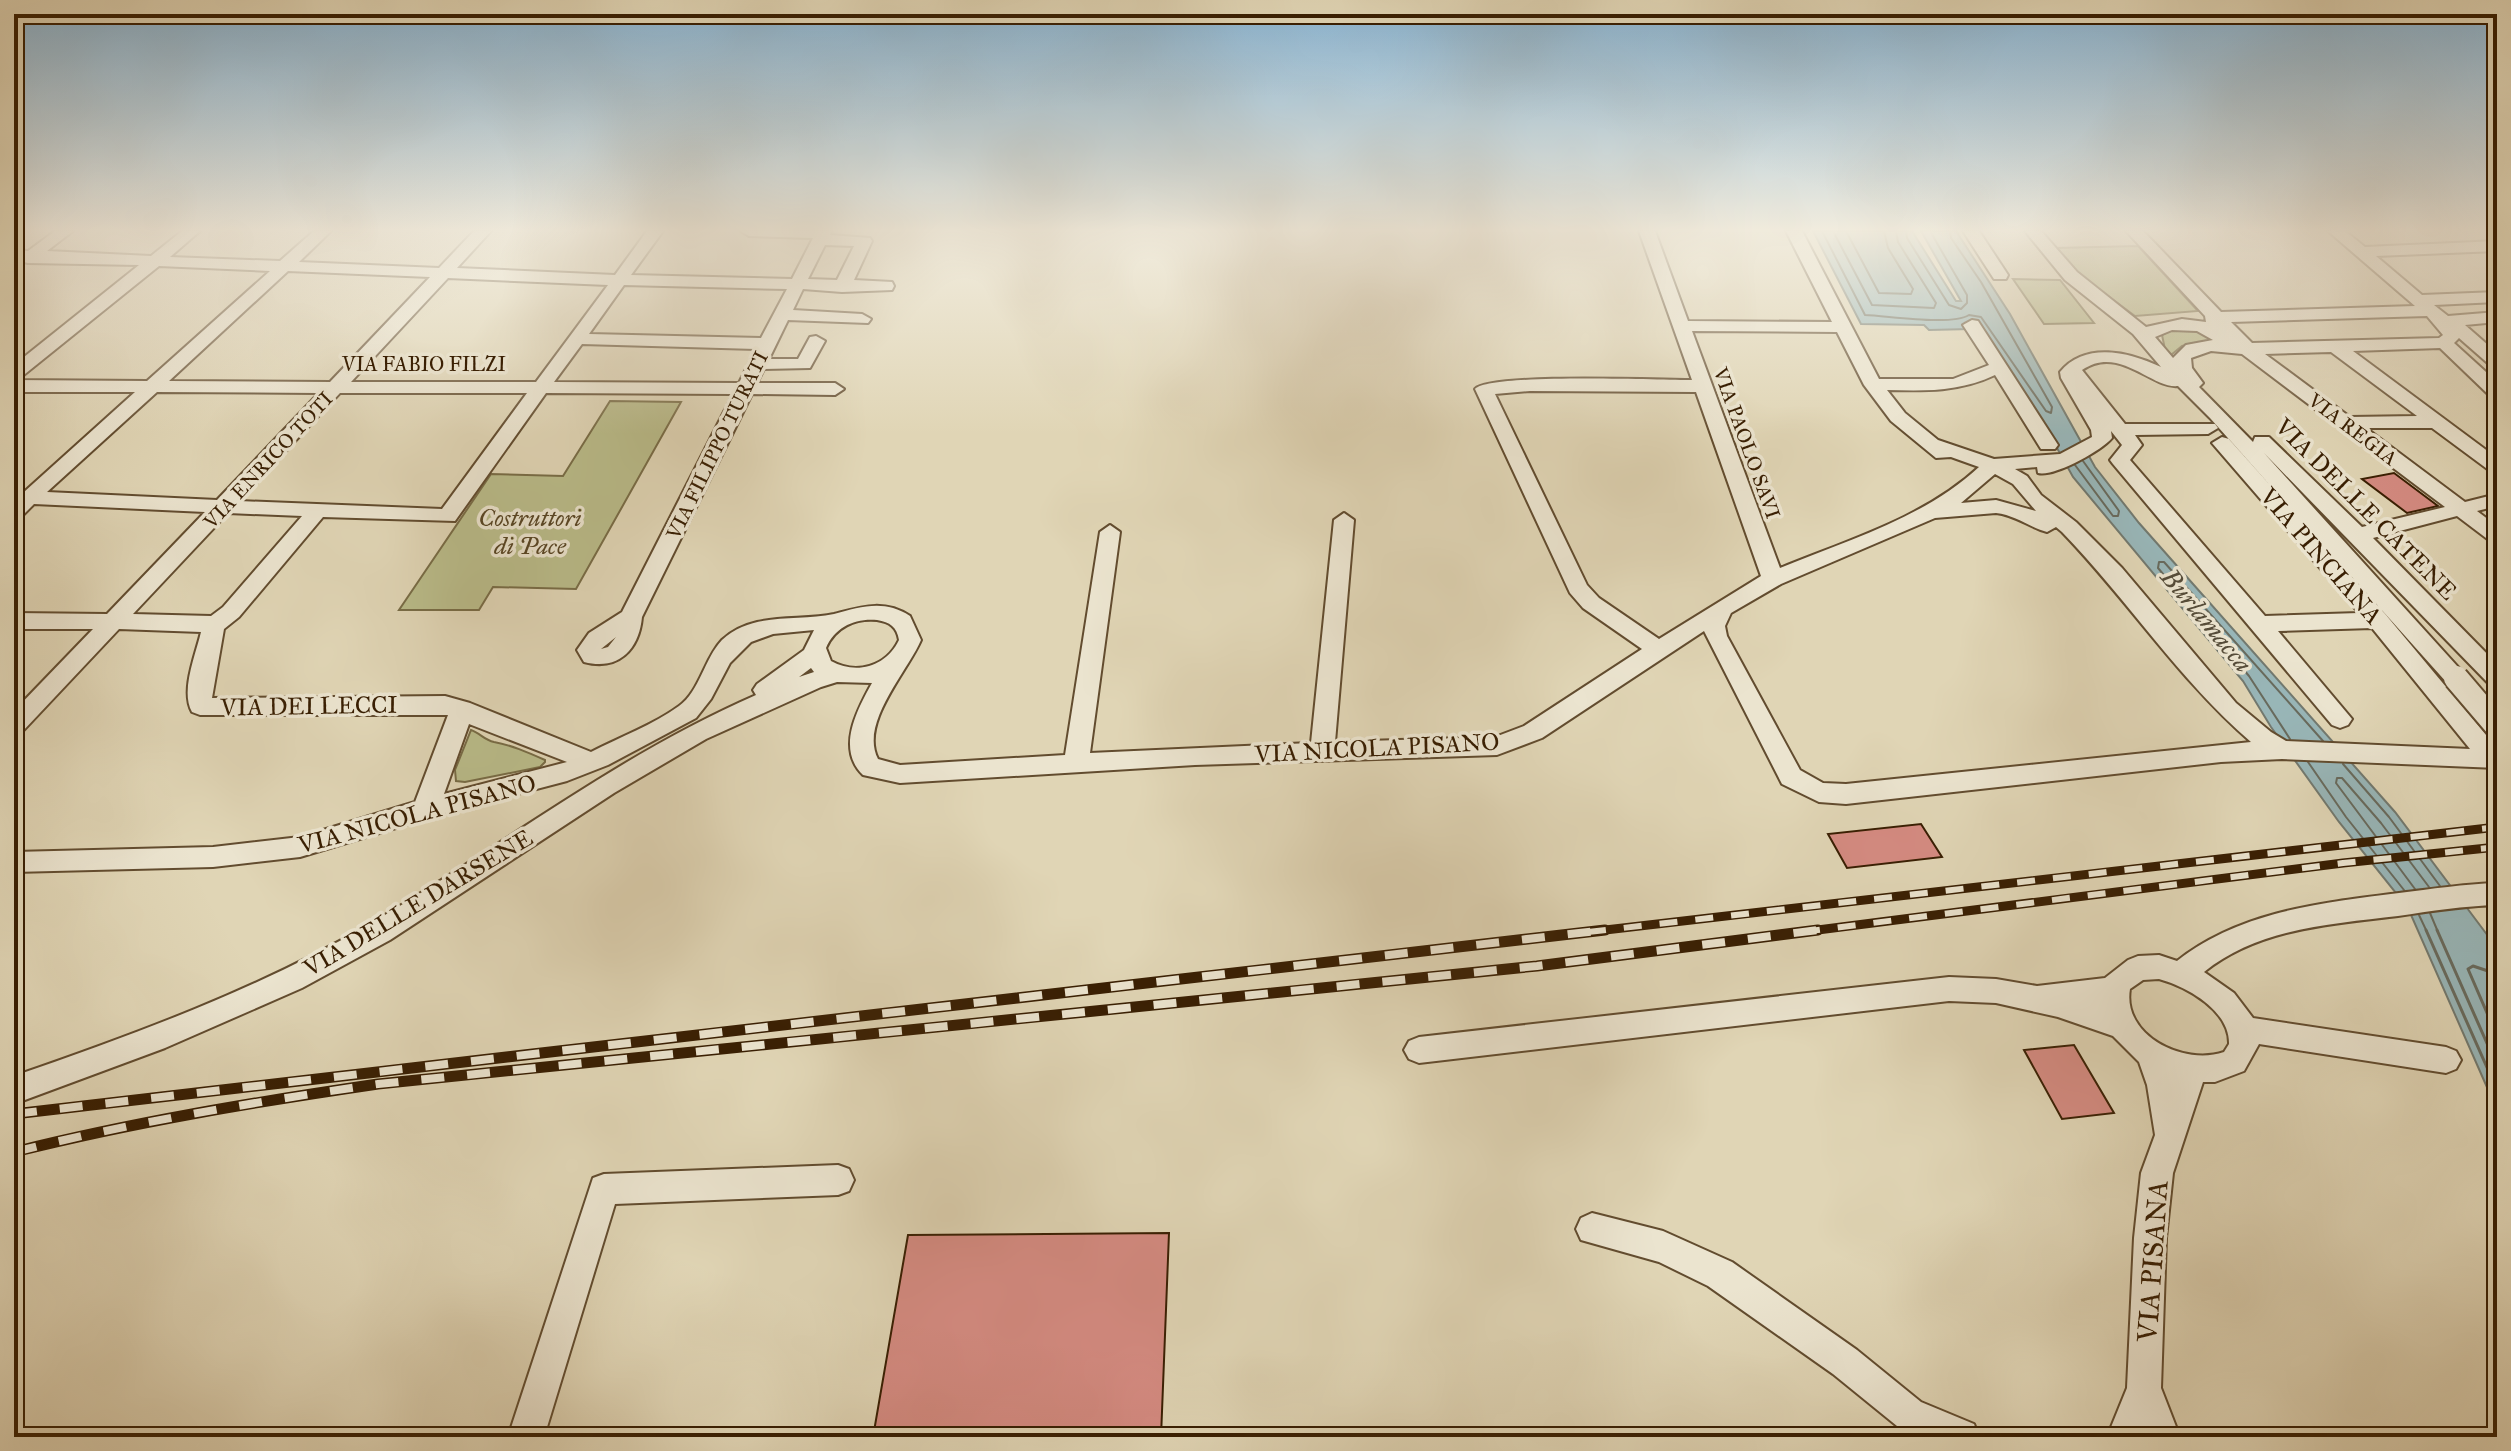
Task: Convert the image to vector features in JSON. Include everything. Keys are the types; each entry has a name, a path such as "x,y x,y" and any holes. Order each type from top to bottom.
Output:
{"street":[{"path":"14,374 107,299"},
{"path":"22,505 248,299"},
{"name":"VIA ENRICO TOTI","path":"14,726 420,299"},
{"path":"22,505 226,505 448,516 606,299"},
{"name":"VIA FILIPPO TURATI","path":"631,617 790,299"},
{"name":"VIA PAOLO SAVI","path":"1671,299 1773,579"},
{"path":"1829,299 1873,385 1898,417 1977,480"},
{"path":"2101,299 2128,319 2219,418"},
{"name":"VIA REGIA","path":"2188,299 2216,333 2247,349 2497,536"},
{"path":"2416,299 2461,330 2497,362"},
{"path":"2454,299 2461,309 2491,317"},
{"path":"2431,311 2460,299"},
{"path":"1923,516 1967,491 1993,465 2094,446 2102,434 2072,384 2069,375 2072,369 2086,361 2121,358 2140,350 2144,336 2163,326 2186,324 2205,327 2247,349 2444,343 2452,336 2431,311"},
{"path":"2491,317 2431,311 2216,333 2188,351 2180,360 2186,374 2219,418 2445,684 2497,726"},
{"path":"782,315 862,319"},
{"path":"1972,325 2053,452"},
{"path":"1681,326 1843,327"},
{"path":"577,339 768,344"},
{"path":"757,364 804,364 816,341"},
{"path":"2444,343 2497,392"},
{"path":"2335,346 2497,467"},
{"name":"VIA PINCIANA","path":"2157,352 2164,374 2219,418 2378,620 2445,684 2494,759"},
{"path":"2121,358 2164,374 2200,400"},
{"path":"1873,385 1954,384 1968,382 1985,371 2000,369"},
{"path":"2072,369 2132,445 2120,460 2340,719"},
{"path":"1703,386 1530,385 1484,389 1578,588 1591,603 1662,647 1698,647 1728,662"},
{"name":"VIA FABIO FILZI","path":"14,386 835,389"},
{"path":"2120,430 2219,418"},
{"name":"VIA DELLE CATENE","path":"2219,418 2358,535 2497,678"},
{"path":"2345,423 2437,422"},
{"path":"1931,444 1993,465 2017,477 2034,499 2114,573 2211,690 2251,730 2282,750"},
{"path":"2050,511 2037,493 2035,482 2053,452"},
{"path":"2358,535 2497,500"},
{"path":"1923,516 1979,506 2015,508 2053,529 2114,573"},
{"path":"14,621 198,621 213,626 231,612 319,509"},
{"name":"VIA NICOLA PISANO","path":"763,629 797,636 815,651 821,666 842,675 859,695 865,721 863,755 868,764 878,770 913,774 1076,763 1479,748 1511,742 1533,732 1722,608 1773,579 1923,516"},
{"path":"1322,752 1344,520"},
{"path":"1076,763 1110,532"},
{"path":"1722,608 1715,630 1728,662 1787,772 1802,786 1819,792 1846,794 2221,753 2282,750 2494,759"},
{"name":"VIA NICOLA PISANO","path":"14,862 259,854 300,847 426,808 544,779 592,762 688,712 698,702 725,651 740,638 763,629 837,621 870,612 892,615 904,623 910,640 905,653 893,665 865,721"},
{"path":"2260,624 2378,620"},
{"path":"815,651 822,632 837,621"},
{"name":"VIA DEI LECCI","path":"213,626 200,688 200,706 438,704 462,709 592,762"},
{"name":"VIA DELLE DARSENE","path":"706,729 815,651"},
{"path":"842,675 872,674 893,665"},
{"name":"VIA DELLE DARSENE","path":"14,1090 211,1016 331,959 447,891 607,785 706,729 806,683 842,675"},
{"path":"2445,684 2497,690"},
{"path":"2211,690 2230,735 2229,745 2221,753"},
{"path":"426,808 462,709"},
{"path":"2182,973 2248,933 2372,908 2491,894"},
{"path":"1419,1050 1949,989 1994,990 2036,996 2122,1027 2151,1054 2192,1071 2223,1069 2234,1062 2243,1042 2241,1029 2219,996 2182,973 2159,967 2138,968 2122,976 2114,989 2113,1005 2122,1027"},
{"path":"2036,996 2114,989"},
{"path":"2241,1029 2446,1060"},
{"name":"VIA PISANA","path":"2151,1054 2162,1085 2167,1135"},
{"name":"VIA PISANA","path":"2125,1437 2144,1388 2152,1205 2157,1173 2167,1135 2192,1071"},
{"path":"526,1437 604,1189 838,1180"},
{"path":"1592,1229 1663,1247 1720,1274 1845,1362 1908,1426 1961,1437"},
{"name":"VIA PISANA","path":"2144,1388 2162,1437"}],"green space":[{"path":"2027,299 2075,299 2094,323 2044,324"},
{"path":"2112,299 2187,299 2198,311 2135,316"},
{"path":"2173,329 2202,329 2212,340 2182,346 2171,355 2166,354 2162,335"},
{"name":"Costruttori di Pace","path":"610,401 681,402 576,589 493,587 479,610 399,610 491,474 563,476"},
{"path":"471,730 545,762 540,767 465,782 456,781 455,770"}],"water":[{"name":"Burlamacca","path":"1848,299 2000,299 2095,467 2139,523 2395,812 2497,948 2497,1110 2408,908 2339,822 2271,727 2243,681 2073,477 2041,419 1978,324 1966,323 1970,329 1929,330 1924,325 1861,324"}],"building":[{"path":"2394,473 2438,506 2407,513 2362,479"},
{"path":"1921,824 1942,857 1847,868 1828,834"},
{"path":"2074,1045 2114,1113 2062,1119 2024,1050"},
{"path":"1169,1233 1161,1437 873,1437 908,1235"}],"railway":[{"path":"1588,932 2497,827"},
{"path":"1802,932 2343,863 2497,847"},
{"path":"14,1114 1605,930"},
{"path":"14,1152 104,1131 378,1084 1537,966 1818,930"}]}
